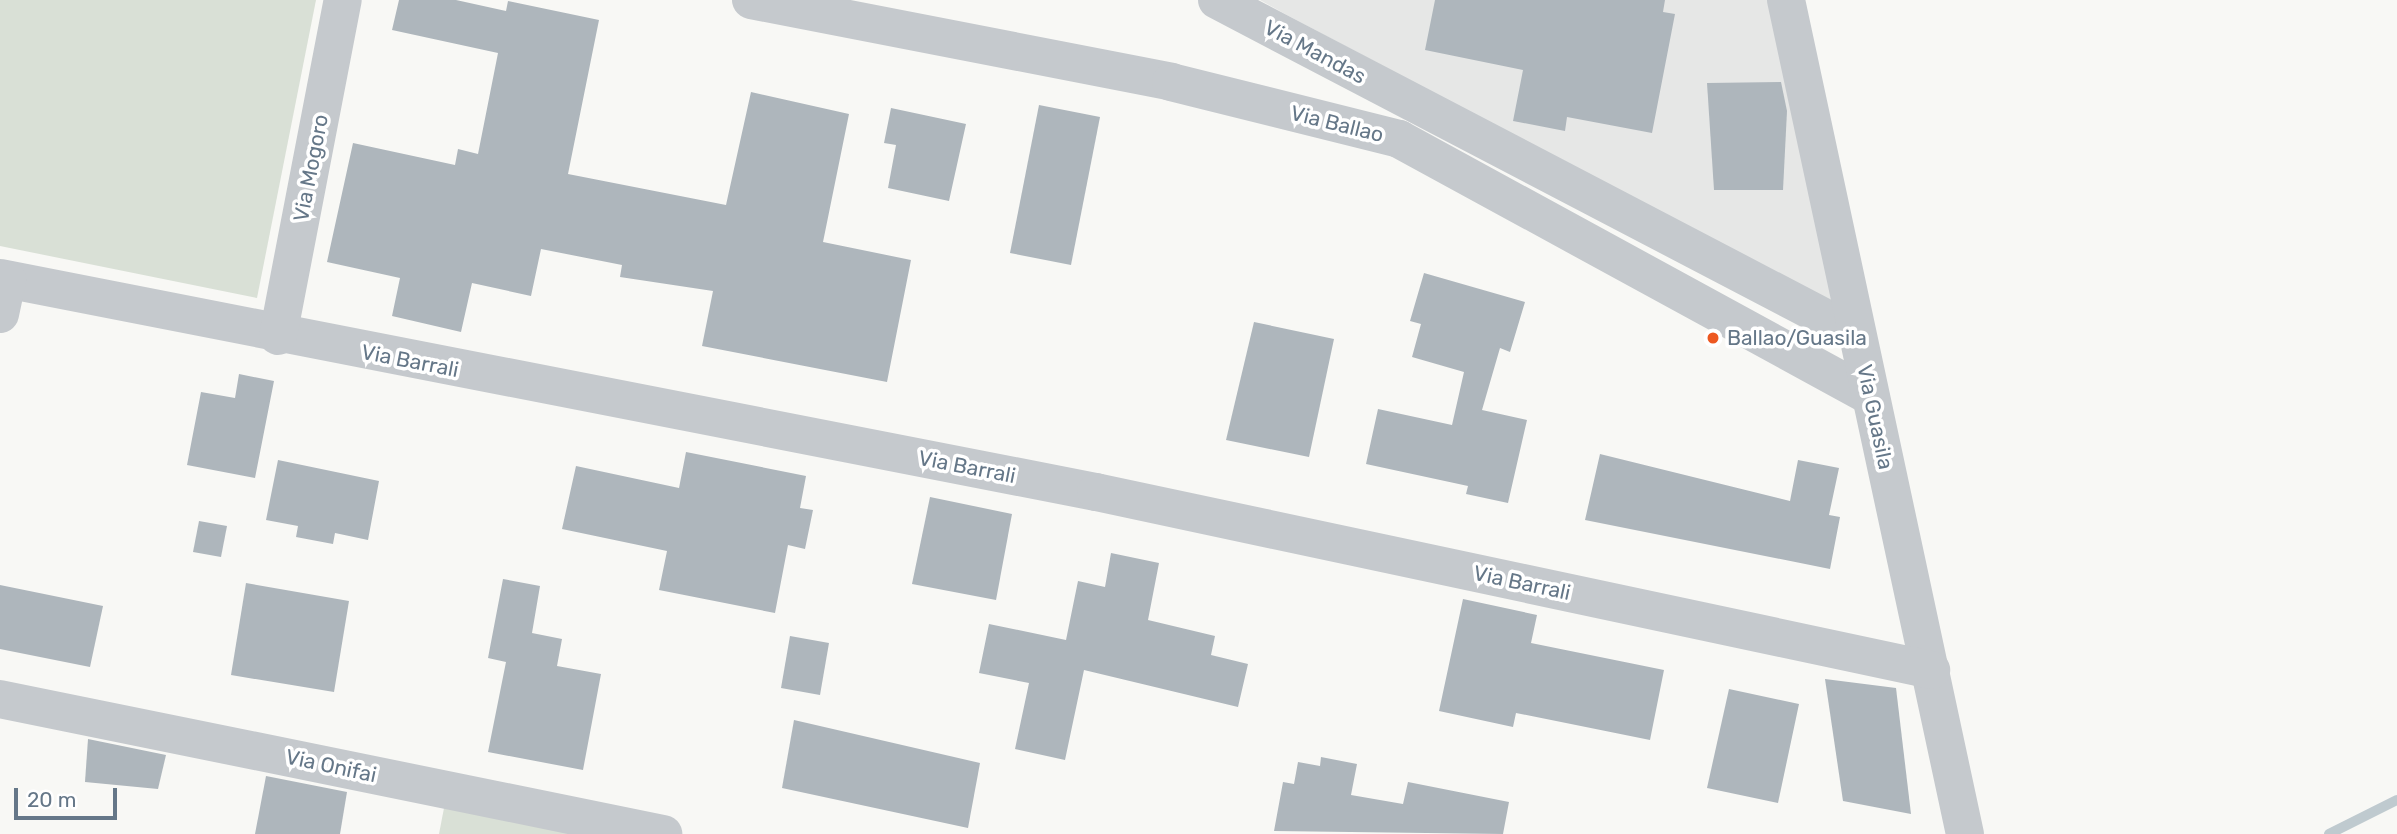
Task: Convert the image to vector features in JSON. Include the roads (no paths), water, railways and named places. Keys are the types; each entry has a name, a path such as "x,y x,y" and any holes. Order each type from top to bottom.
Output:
{"street":[{"name":"Via Mogoro","path":"278,335 343,0"},
{"name":"Via Ballao","path":"751,0 1171,82 1399,139 1870,396"},
{"name":"Via Mandas","path":"1217,0 1413,105 1856,334"},
{"name":"Via Guasila","path":"1786,0 1965,834"},
{"path":"1399,139 1413,105"},
{"path":"1474,181 1491,144"},
{"path":"1586,241 1606,204"},
{"path":"1708,308 1729,268"},
{"name":"Via Barrali","path":"2,291 278,335 1096,492 1931,670"},
{"name":"Via Onifai","path":"0,699 663,834"}],"waterway":[{"path":"2329,834 2397,800"}],"place":[{"name":"Ballao/Guasila","path":"1713,338"}]}
